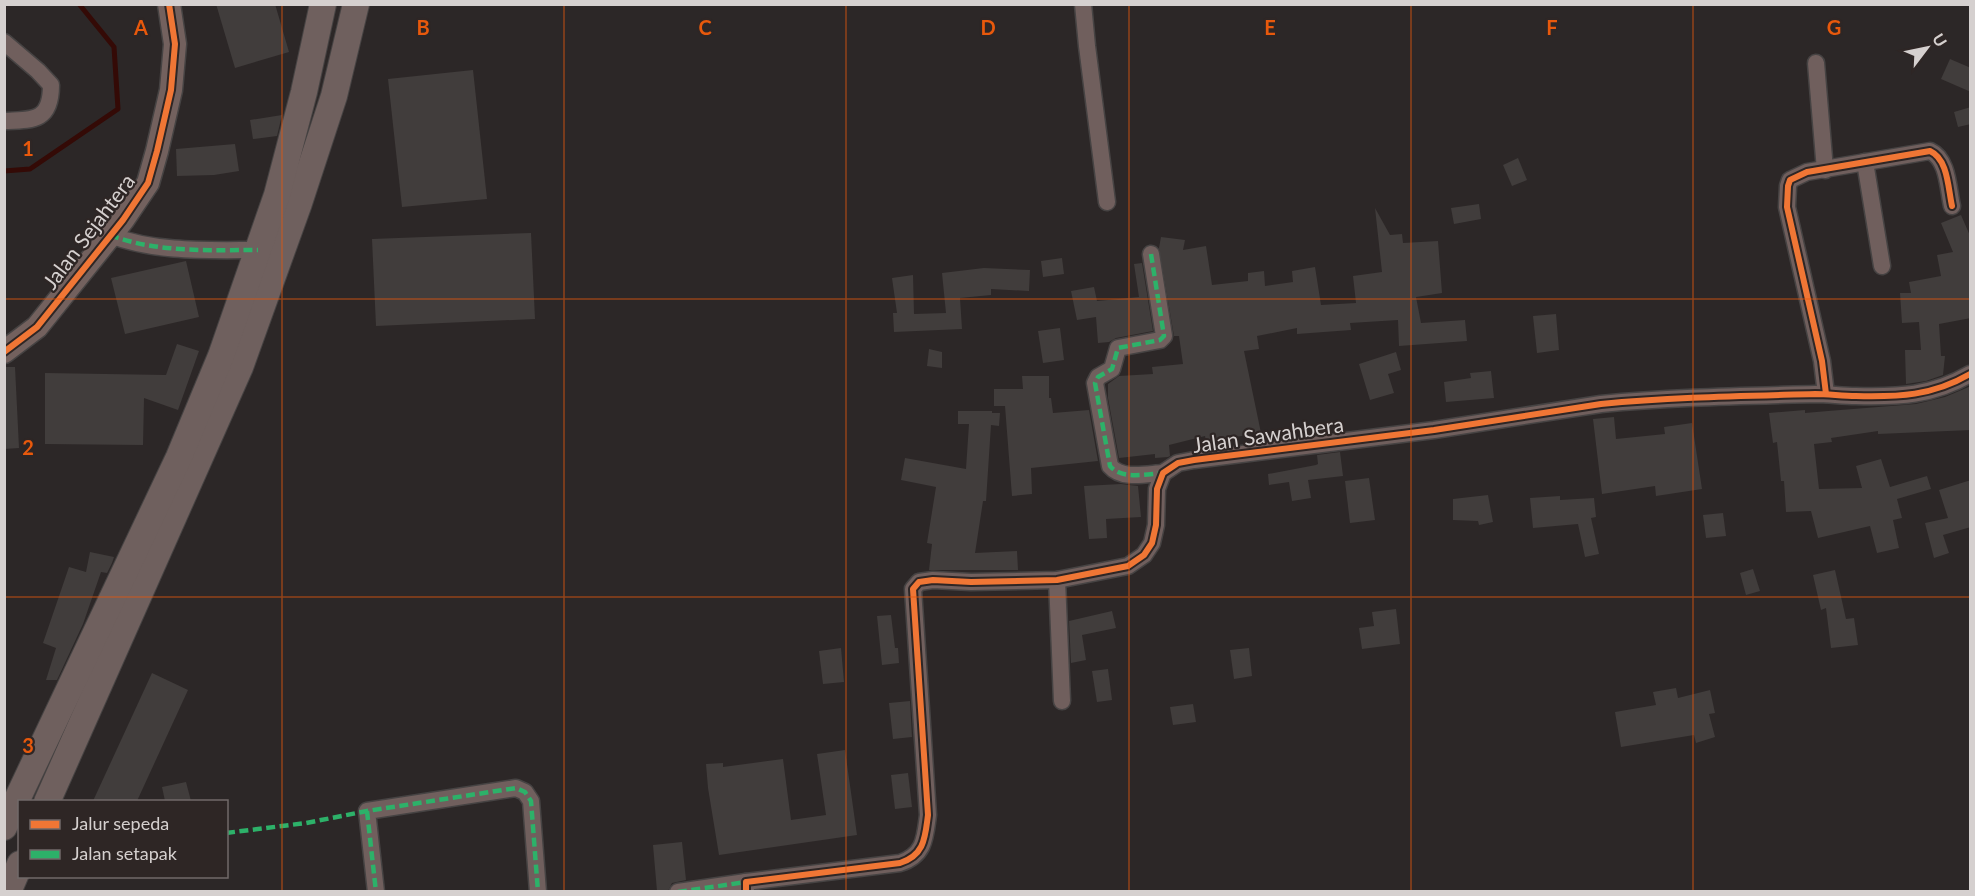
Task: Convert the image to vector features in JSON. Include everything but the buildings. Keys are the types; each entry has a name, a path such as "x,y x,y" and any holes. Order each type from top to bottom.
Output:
{"main road":[{"path":"4,827 179,457 231,362 258,250 277,195 304,92 323,4"},
{"path":"47,800 299,203 334,96 356,4"},
{"path":"8,891 18,868"}],"street":[{"name":"Jalan Sejahtera","path":"4,352 37,327 123,220 147,183 158,150 171,90 175,44 169,4"},
{"path":"1083,4 1107,202"},
{"path":"4,42 51,85 51,99 44,112 33,120 4,121"},
{"path":"1816,63 1825,170"},
{"path":"1826,394 1822,361 1788,207 1790,180 1807,172 1930,151 1938,154 1943,162 1952,206"},
{"path":"1866,162 1882,266"},
{"path":"110,235 128,242 188,250 258,250"},
{"name":"Jalan Sawahbera","path":"1151,254 1164,336 1160,340 1118,348 1112,369 1098,377 1095,383 1110,466 1119,473 1130,475 1162,473 1178,464 1194,460 1434,430 1601,404 1663,398 1922,394 1948,386 1971,374"},
{"path":"678,891 746,887 900,863 917,853 923,844 928,815 913,589 919,582 933,580 971,582 1057,580 1128,566 1144,555 1152,543 1156,525 1157,489 1162,473"},
{"path":"1057,580 1062,701"},
{"path":"376,891 367,811 516,788 525,792 531,801 538,891"}],"waterway":[{"path":"4,171 30,169 118,109 114,47 79,4"}],"marked path":[{"path":"110,235 165,248 258,250"},
{"path":"1151,254 1164,336 1160,340 1118,348 1112,369 1098,377 1095,383 1110,466 1128,475 1163,473"},
{"path":"228,833 306,823 367,811 516,788 525,792 531,801 538,892"},
{"path":"367,811 376,892"},
{"path":"678,892 746,882"}],"cycle path":[{"path":"4,352 37,327 123,220 148,183 171,90 175,44 169,4"},
{"path":"1826,394 1822,361 1787,207 1790,180 1807,172 1930,151 1936,155 1944,167 1952,206"},
{"path":"746,892 746,882 900,863 908,860 919,850 924,838 928,815 913,589 919,582 1057,580 1128,566 1144,555 1152,543 1156,525 1157,489 1163,473 1178,463 1434,430 1601,404 1735,396 1915,394 1942,387 1970,374"}]}
